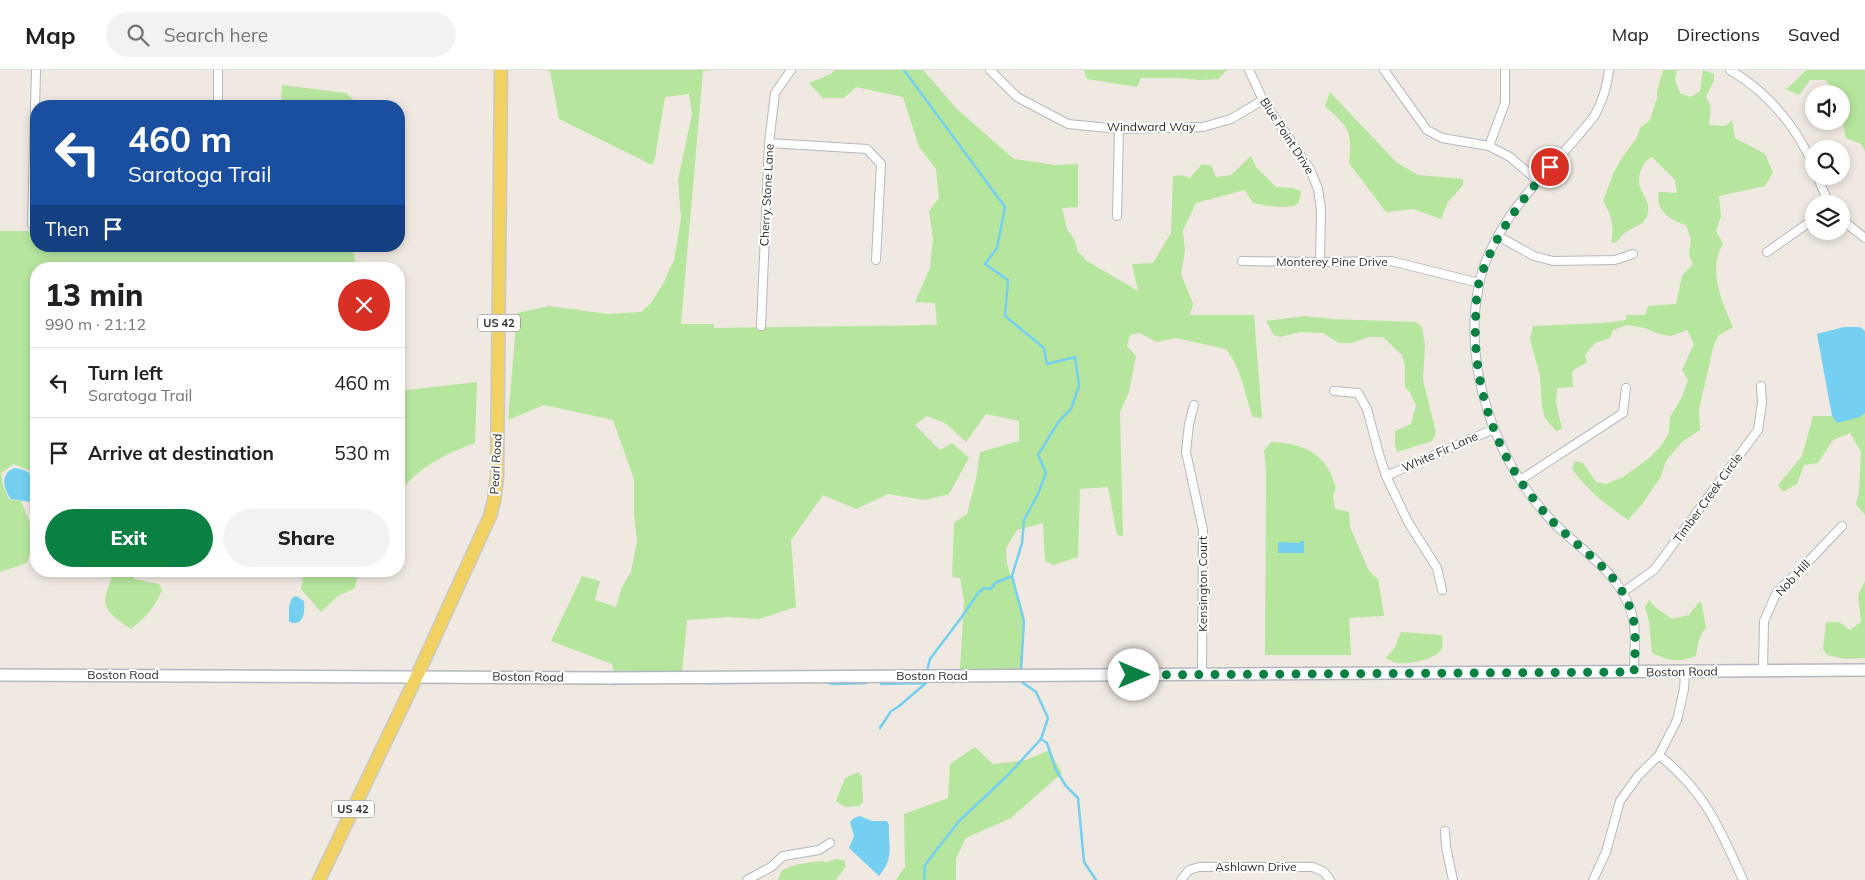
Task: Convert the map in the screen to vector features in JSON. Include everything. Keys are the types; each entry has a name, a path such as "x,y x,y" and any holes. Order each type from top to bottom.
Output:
{"main road":[{"name":"Pearl Road","path":"319,880 417,676 490,516 494,501 497,477 501,70"}],"street":[{"path":"36,70 36,100"},
{"path":"218,70 218,100"},
{"name":"Cherry Stone Lane","path":"761,326 769,143 775,93 791,70"},
{"name":"Windward Way","path":"990,70 1017,97 1068,124 1119,129 1203,127 1231,119 1263,100"},
{"name":"Blue Point Drive","path":"1249,70 1263,100 1310,168 1318,189 1321,209 1320,262"},
{"path":"1384,70 1427,130 1442,138 1489,146 1510,157 1538,181"},
{"path":"1489,146 1504,103 1505,70"},
{"path":"1609,70 1608,84 1603,100 1595,115 1516,208 1498,236 1479,284 1475,324 1477,362 1484,398 1494,429 1520,480 1534,500 1550,519 1602,564 1623,592 1634,623 1634,672"},
{"path":"1730,70 1756,88 1778,108 1805,149"},
{"path":"1117,216 1119,129"},
{"path":"769,143 867,149 881,164 876,260"},
{"path":"1767,252 1805,225"},
{"path":"1850,226 1865,238"},
{"path":"1498,236 1534,256 1553,261 1615,260 1633,254"},
{"name":"Monterey Pine Drive","path":"1242,261 1391,261 1479,284"},
{"name":"Timber Creek Circle","path":"1623,592 1654,570 1758,430 1762,403 1761,386"},
{"path":"1520,480 1623,413 1626,388"},
{"path":"1334,391 1358,393 1367,409 1378,454 1386,476 1408,522 1437,568 1442,590"},
{"name":"Kensington Court","path":"1194,405 1189,424 1186,452 1203,530 1202,675"},
{"name":"White Fir Lane","path":"1386,476 1494,429"},
{"name":"Nob Hill","path":"1763,670 1764,621 1777,592 1842,526"},
{"name":"Boston Road","path":"0,675 609,678 1865,670"},
{"path":"1594,880 1606,852 1620,801 1638,776 1659,755 1679,712 1684,689 1685,672"},
{"path":"1659,755 1686,779 1707,806 1718,824 1743,880"},
{"path":"1445,830 1447,856 1453,880"},
{"path":"747,880 771,867 783,856 819,850 830,842"},
{"name":"Ashlawn Drive","path":"1183,877 1189,870 1200,867 1314,867 1328,877"}],"green space":[{"path":"545,70 713,70 703,71 681,324 714,324 714,328 937,325 935,303 915,302 930,268 933,239 929,211 939,198 936,169 919,147 903,97 856,87 844,98 823,98 809,83 831,74 835,70 923,70 957,109 1014,159 1055,165 1078,164 1078,207 1062,208 1067,229 1074,239 1078,252 1087,261 1138,291 1132,264 1153,263 1171,233 1173,176 1181,175 1190,178 1201,165 1211,165 1216,177 1231,175 1251,156 1256,167 1276,187 1292,188 1301,191 1298,203 1290,207 1283,207 1253,203 1245,190 1196,203 1183,230 1185,251 1181,274 1193,304 1190,315 1254,315 1262,418 1253,417 1236,365 1226,349 1176,338 1156,342 1140,333 1130,335 1127,346 1136,356 1129,392 1120,412 1123,536 1117,535 1108,487 1080,489 1078,557 1053,565 1045,561 1043,523 1017,530 1006,548 1007,564 1024,621 1021,671 960,669 964,600 960,578 952,577 954,523 967,514 976,479 980,452 1019,441 1019,421 986,414 966,442 945,423 927,416 915,425 940,450 952,443 969,458 949,494 925,500 888,494 856,509 823,495 791,540 796,607 759,619 728,617 687,620 682,672 614,672 612,664 551,641 582,576 600,581 595,600 616,607 622,587 631,572 637,541 634,514 634,479 613,420 544,405 508,420 517,313 549,306 608,314 641,312 651,303 664,282 674,260 681,219 678,180 692,114 689,94 665,97 655,158 652,165 559,119 550,71"},
{"path":"1084,70 1227,70 1218,79 1141,78 1137,87 1087,79"},
{"path":"1663,70 1677,70 1675,80 1680,93 1691,97 1700,91 1703,70 1714,74 1714,81 1706,97 1711,107 1709,125 1726,126 1732,120 1735,138 1765,154 1773,172 1765,186 1719,196 1721,216 1716,231 1723,244 1718,254 1716,275 1721,297 1733,327 1719,335 1714,344 1699,409 1700,430 1682,442 1666,461 1661,476 1643,503 1628,520 1598,497 1572,469 1575,461 1583,463 1596,482 1606,484 1623,477 1648,459 1661,446 1669,433 1670,417 1682,397 1688,380 1682,370 1694,344 1687,330 1671,336 1627,325 1613,330 1610,338 1595,343 1585,355 1587,362 1572,371 1573,387 1557,388 1556,403 1562,429 1556,431 1545,418 1542,407 1540,376 1530,339 1533,326 1603,323 1626,320 1626,315 1645,315 1648,306 1676,304 1682,276 1693,264 1689,255 1691,239 1686,225 1665,214 1659,204 1659,192 1677,193 1675,180 1652,157 1646,161 1639,176 1639,183 1648,204 1646,219 1638,226 1626,232 1615,243 1611,242 1612,220 1603,201 1614,172 1623,156 1636,139 1640,128 1650,120"},
{"path":"1807,70 1865,70 1865,151 1861,144 1846,138 1844,130 1850,130 1850,85 1830,85 1825,80 1810,80 1799,95 1786,89"},
{"path":"282,85 346,93 354,100 281,100"},
{"path":"1330,92 1396,162 1418,175 1463,179 1463,185 1448,202 1441,219 1413,209 1386,212 1349,163 1350,143 1347,130 1339,119 1325,106"},
{"path":"0,231 30,231 30,252 353,252 355,262 30,262 30,471 14,464 1,473 3,486 9,499 21,501 30,523 30,552 27,563 0,572"},
{"path":"1305,316 1331,319 1416,322 1422,327 1425,345 1423,380 1436,433 1432,441 1397,452 1395,431 1411,424 1416,405 1405,387 1405,365 1402,355 1383,337 1368,337 1352,343 1339,343 1323,333 1300,332 1280,337 1274,335 1266,321"},
{"path":"477,382 475,443 433,462 405,485 405,390"},
{"path":"1865,413 1865,515 1856,504 1859,492 1861,452 1850,433 1833,440 1818,463 1804,465 1797,484 1783,492 1778,485 1802,456 1813,416 1832,416 1837,422"},
{"path":"1271,442 1302,448 1311,452 1326,465 1335,485 1333,497 1335,509 1349,512 1350,527 1369,571 1378,579 1384,616 1349,618 1351,655 1265,655 1266,470 1264,450"},
{"path":"111,577 134,577 134,579 159,584 162,590 150,611 131,629 112,615 106,606 106,595"},
{"path":"303,577 357,577 355,588 338,596 321,612 301,589"},
{"path":"1865,581 1865,658 1846,659 1827,655 1823,649 1826,622 1839,622 1850,630 1861,622 1858,595"},
{"path":"1649,600 1656,608 1672,619 1689,615 1700,601 1706,628 1700,638 1696,656 1684,660 1674,660 1652,653 1649,621 1645,607"},
{"path":"1401,632 1442,635 1442,648 1432,657 1419,661 1393,662 1386,658 1395,647"},
{"path":"975,747 993,764 1026,760 1049,750 1062,773 1011,818 966,838 956,858 956,880 896,880 905,867 904,814 948,798 950,764"},
{"path":"858,772 862,776 863,802 859,806 845,807 836,801 845,778"},
{"path":"836,859 844,860 846,866 836,880 778,880 781,872 789,867 814,862 824,861 825,863"}],"water":[{"path":"1844,327 1860,327 1865,331 1865,413 1860,417 1837,423 1832,416 1817,334"},
{"path":"14,468 22,469 30,474 30,502 11,499 8,495 4,482 6,474"},
{"path":"1300,541 1304,541 1304,553 1278,553 1278,542 1300,543"},
{"path":"296,596 304,601 304,610 301,621 294,623 289,622 289,606 292,598"},
{"path":"860,816 872,821 887,821 889,825 889,857 879,876 849,848 854,836 850,822"}],"waterway":[{"path":"904,70 1005,207 997,248 985,264 1008,280 1005,316 1044,348 1047,364 1075,357 1079,386 1071,409 1059,421 1038,455 1046,473 1038,494 1024,520 1022,543 1012,576 1024,621 1021,671"},
{"path":"927,671 930,659 978,593 984,588 991,589 995,583 1012,576"},
{"path":"824,682 834,684 866,683"},
{"path":"924,880 925,865 959,821 1008,775 1041,739 1048,718 1036,692 1022,682"},
{"path":"613,684 633,683"},
{"path":"707,683 736,683"},
{"path":"881,684 926,683"},
{"path":"880,728 891,711 926,683"},
{"path":"1041,739 1047,743 1056,770 1066,786 1078,798 1084,862 1096,880"}],"route":[{"path":"1134,675 1634,672 1634,623 1623,592 1602,564 1550,519 1520,480 1494,429 1484,398 1477,362 1476,304 1479,284 1488,259 1506,222 1550,167"}]}
